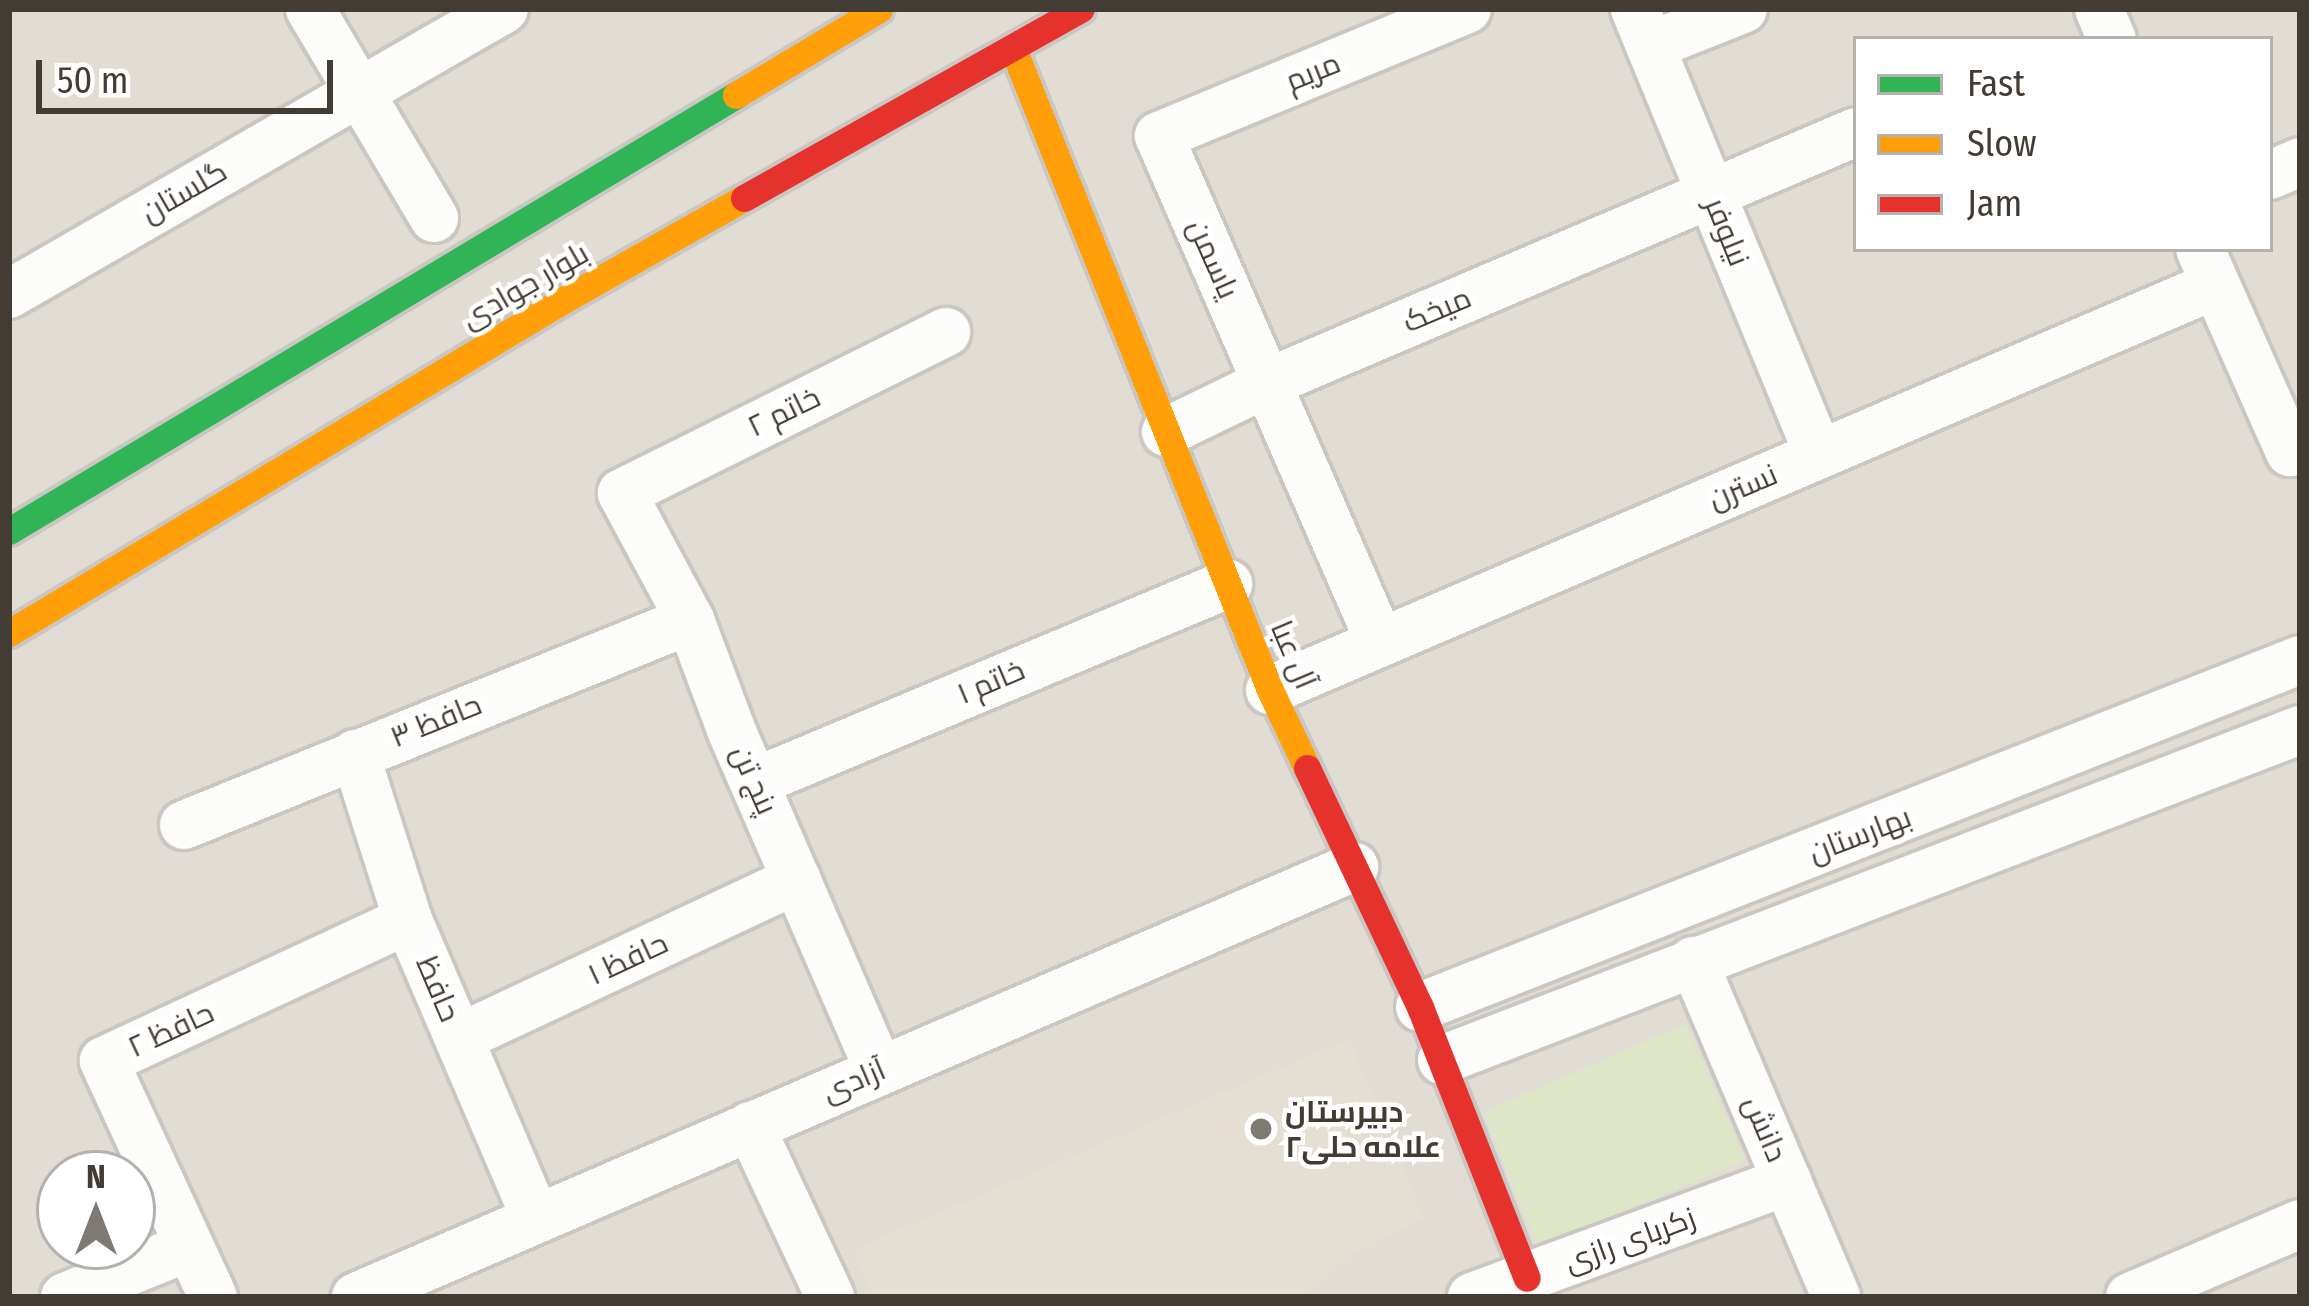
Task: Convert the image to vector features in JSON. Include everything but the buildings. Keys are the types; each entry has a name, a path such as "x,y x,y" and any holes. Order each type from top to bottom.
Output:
{"street":[{"path":"310,9 434,218"},
{"name":"گلستان","path":"9,294 504,9"},
{"name":"بلوار جوادی","path":"9,531 518,239 879,9"},
{"name":"بلوار جوادی","path":"9,633 554,293 1014,51 1081,9"},
{"name":"مریم","path":"1159,136 1467,9"},
{"path":"1642,28 1743,9"},
{"name":"نیلوفر","path":"1642,28 1819,455"},
{"name":"آل عبا","path":"1014,51 1270,690 1420,1007 1527,1278"},
{"name":"میخک","path":"1166,432 1267,383 1853,133"},
{"name":"یاسمن","path":"1159,136 1380,642"},
{"path":"2207,267 2295,450"},
{"name":"نسترن","path":"1270,690 1819,455 2207,267"},
{"name":"خاتم ۲","path":"622,493 946,332"},
{"name":"پنج تن","path":"622,493 690,620 754,782 879,1070"},
{"name":"خاتم ۱","path":"754,782 1228,584"},
{"name":"حافظ ۳","path":"184,825 690,620"},
{"name":"بهارستان","path":"1420,1007 2300,660"},
{"name":"بهارستان","path":"1442,1060 2300,730"},
{"name":"حافظ","path":"355,754 408,920 536,1218"},
{"name":"آزادی","path":"356,1297 1354,867"},
{"name":"حافظ ۱","path":"459,1038 797,880"},
{"name":"حافظ ۲","path":"213,1297 104,1061 408,920"},
{"name":"دانش","path":"1693,961 1836,1297"},
{"path":"750,1126 830,1297"},
{"name":"زکریای رازی","path":"1472,1297 1787,1181"},
{"path":"2130,1297 2300,1224"},
{"path":"65,1297 189,1247"}],"shaded area":[{"path":"9,9 2300,9 2300,1297 9,1297"},
{"name":"دبیرستان علامه حلی۲","path":"1349,1039 1424,1219 1365,1245 1302,1297 873,1297 853,1249"}],"green space":[{"path":"1686,1024 1745,1161 1537,1246 1483,1112"}],"traffic: fast":[{"path":"9,531 736,95"}],"traffic: slow":[{"path":"736,95 879,9"},
{"path":"1014,51 1270,690 1307,768"},
{"path":"9,633 560,302 744,198"}],"traffic: jam":[{"path":"744,198 1081,9"},
{"path":"1307,768 1420,1007 1527,1278"}],"place":[{"name":"دبیرستان علامه حلی۲","path":"1261,1129"}]}
